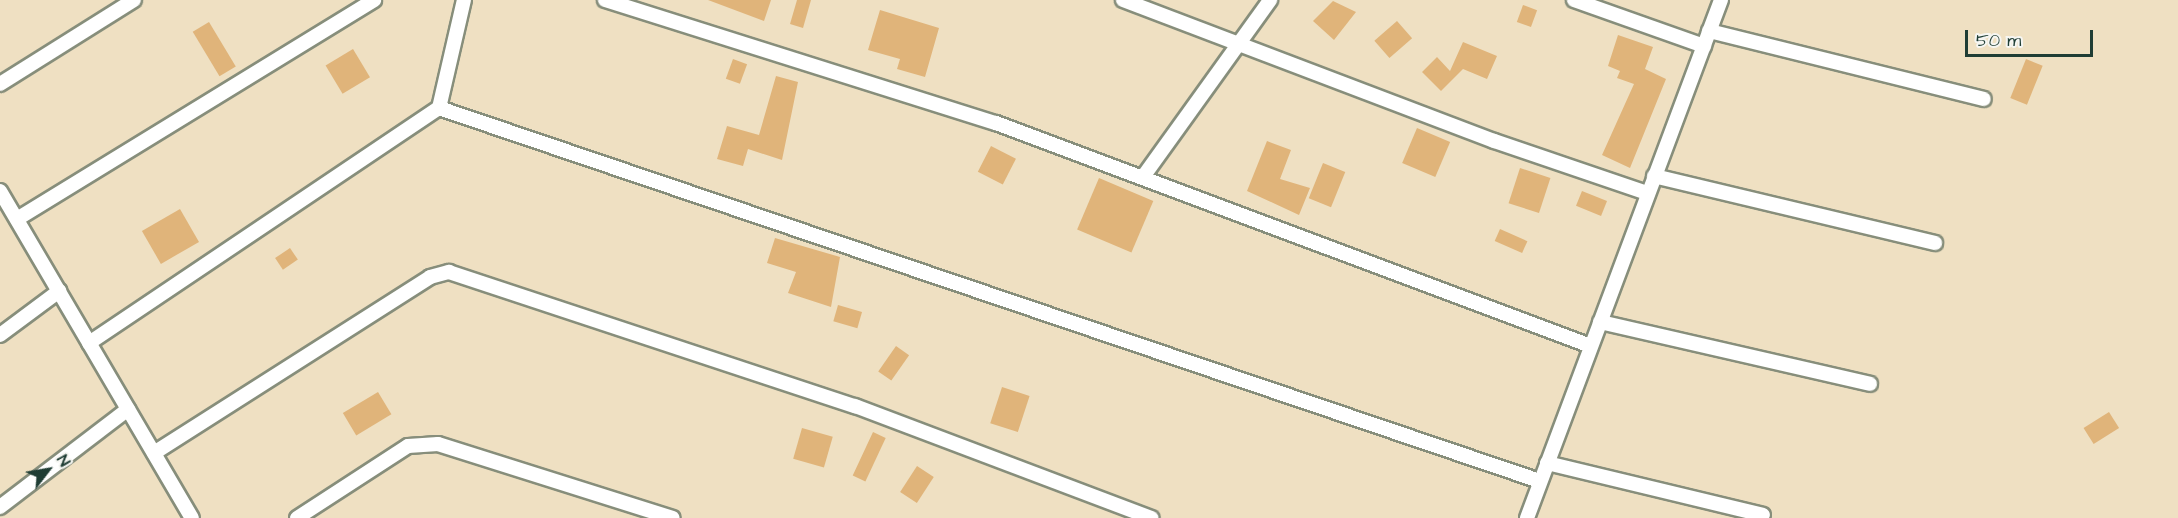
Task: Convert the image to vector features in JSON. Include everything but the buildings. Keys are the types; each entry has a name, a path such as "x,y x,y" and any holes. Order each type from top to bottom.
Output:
{"street":[{"path":"0,84 134,0"},
{"path":"17,219 374,0"},
{"path":"89,343 440,108 464,0"},
{"path":"605,0 996,123 1591,346"},
{"path":"1124,0 1647,193"},
{"path":"1143,177 1270,0"},
{"path":"1574,0 1704,46"},
{"path":"1527,518 1721,0"},
{"path":"1709,31 1984,99"},
{"path":"440,108 1540,481"},
{"path":"1654,176 1935,243"},
{"path":"0,191 192,518"},
{"path":"154,453 430,277 449,272 855,406 1152,518"},
{"path":"0,335 59,291"},
{"path":"1600,322 1870,384"},
{"path":"0,507 128,409"},
{"path":"297,518 408,446 438,444 673,518"},
{"path":"1547,463 1763,515"}]}
